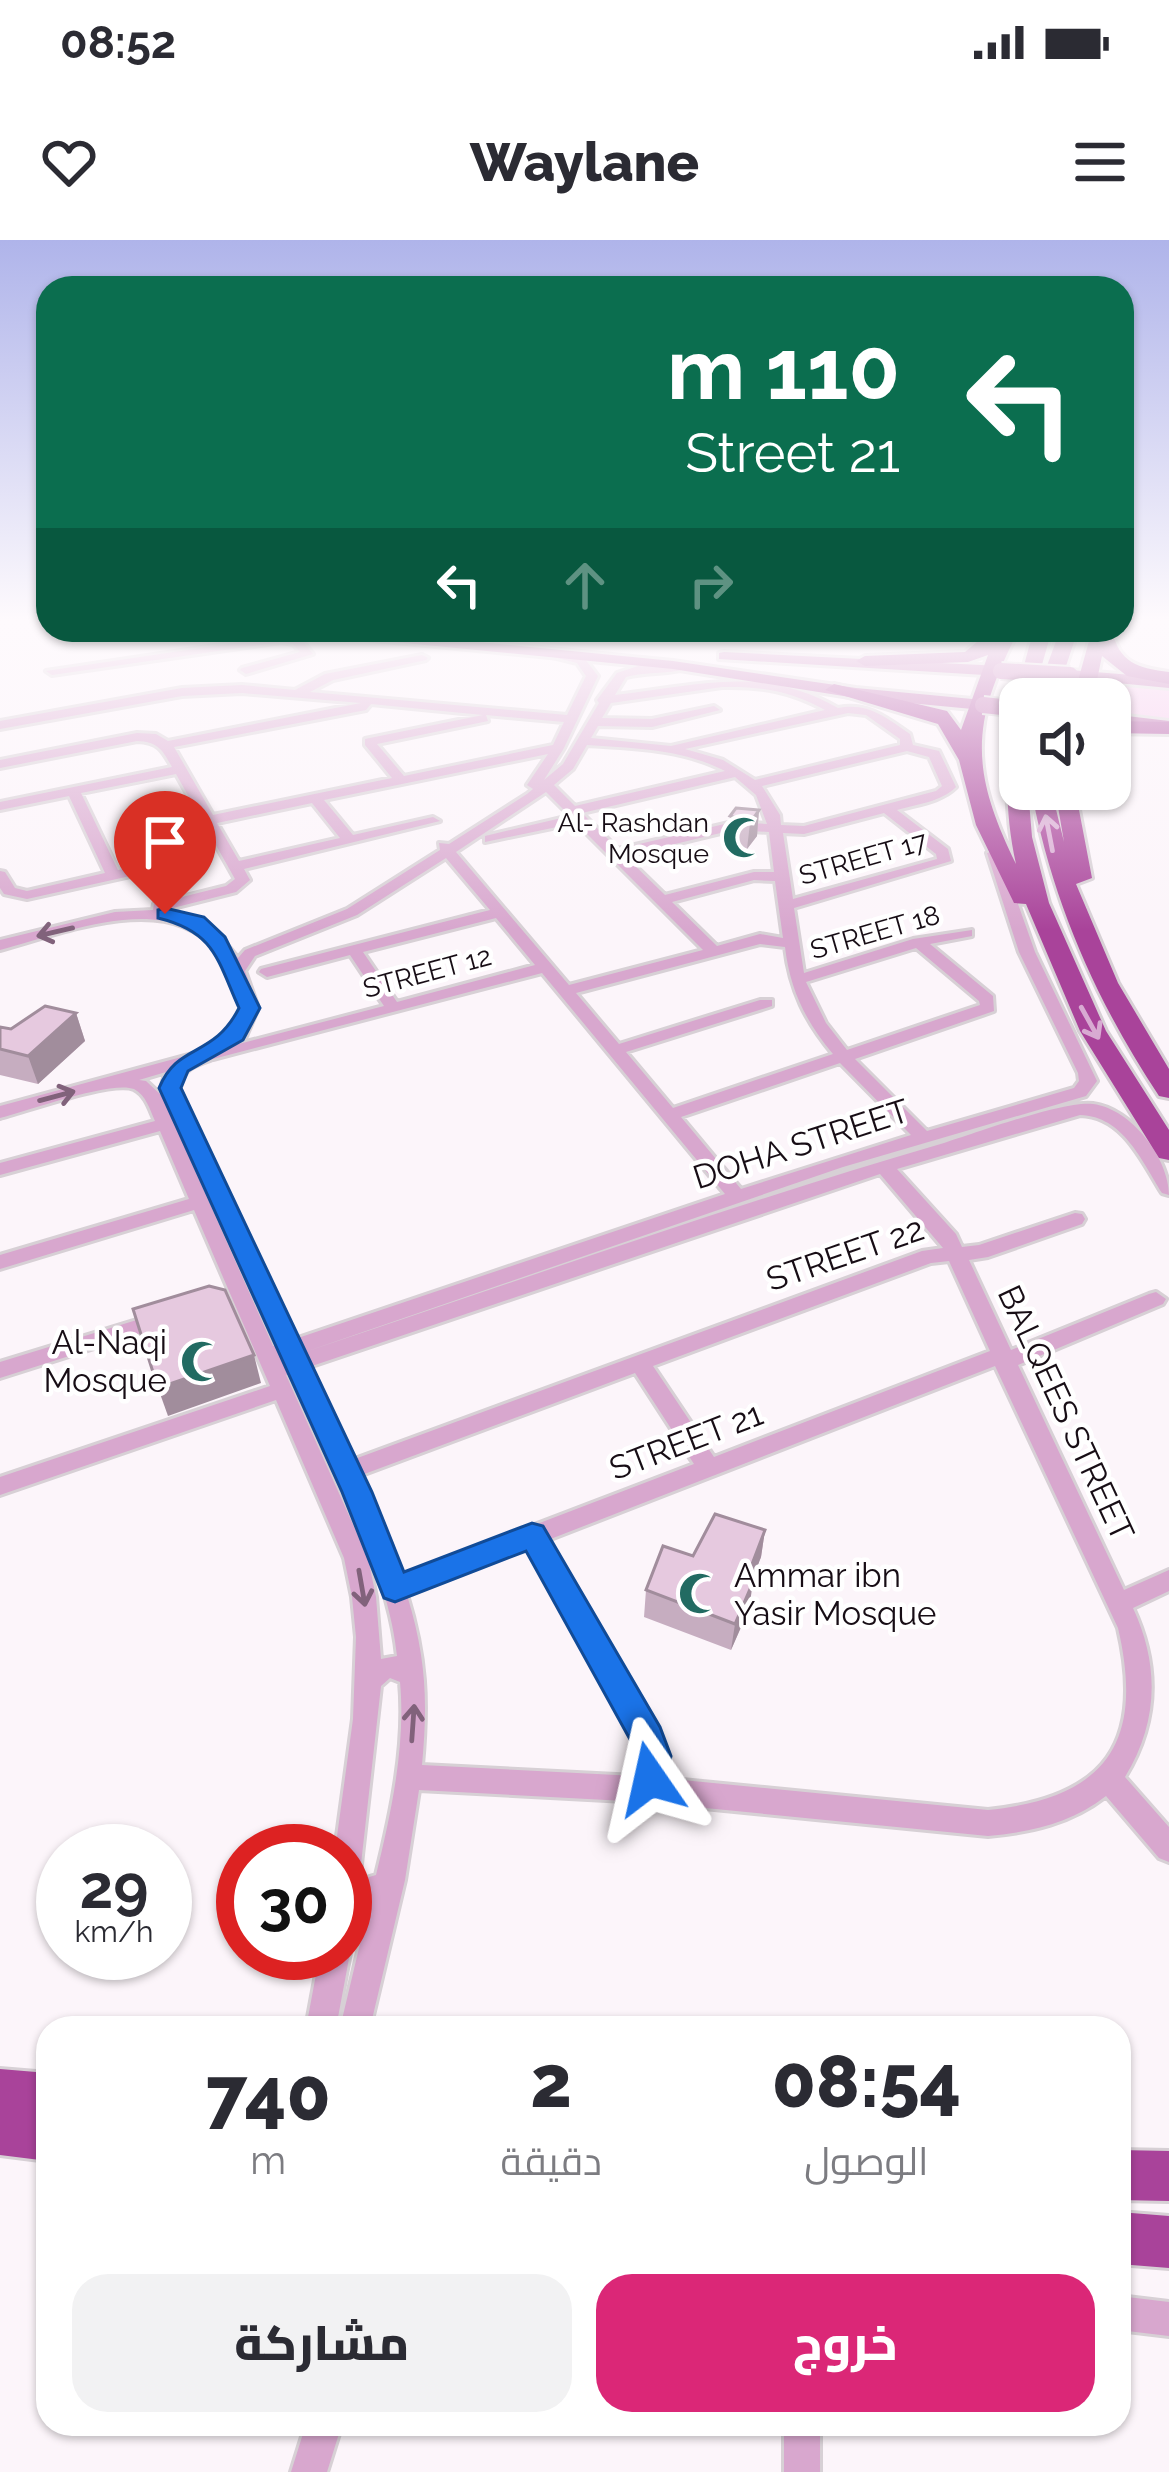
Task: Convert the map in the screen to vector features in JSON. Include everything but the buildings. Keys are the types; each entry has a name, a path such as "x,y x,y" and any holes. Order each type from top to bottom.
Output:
{"highway":[{"path":"946,721 965,755 986,824 1042,944 1064,972"},
{"path":"965,755 975,721"},
{"path":"1017,721 1013,756 1018,823 1029,874 1064,972 1135,1102 1169,1151"},
{"path":"1131,724 1169,727"},
{"path":"1061,810 1068,905 1098,969 1169,1090"},
{"path":"0,2092 36,2094"},
{"path":"0,2130 36,2134"},
{"path":"1131,2175 1169,2176"},
{"path":"1131,2239 1169,2242"}],"street":[{"path":"166,745 290,721"},
{"path":"446,726 455,721"},
{"path":"400,780 369,742 469,721"},
{"path":"571,721 551,776 576,815 713,951"},
{"path":"236,974 250,953 344,916 551,776 583,741 591,722 661,721"},
{"path":"671,749 764,721"},
{"path":"883,721 906,737 907,747"},
{"path":"5,758 155,738 166,745 237,866 242,882 201,905 247,995 250,1012 240,1032 172,1074 170,1088 356,1558 366,1612 367,1686 351,1824"},
{"path":"583,741 671,749 753,784 770,805 797,980 811,1011 846,1056 922,1136"},
{"path":"615,854 728,826 805,830 949,789 935,756 907,747 753,784"},
{"path":"211,820 558,748"},
{"path":"0,806 180,769"},
{"path":"490,839 735,773"},
{"path":"73,791 114,876"},
{"path":"315,797 349,840"},
{"name":"STREET 17","path":"787,904 945,860 943,852 887,809"},
{"path":"237,866 433,821"},
{"name":"DOHA STREET","path":"282,1365 737,1196 842,1170 884,1166 1068,1098 1083,1088 1088,1077 1027,952 986,824"},
{"path":"447,848 737,1196"},
{"path":"117,917 174,915 213,936 256,941 324,918 447,848"},
{"path":"0,875 8,890 23,896 152,867"},
{"path":"662,900 754,877 782,877"},
{"path":"0,945 220,892"},
{"path":"267,972 501,912"},
{"name":"STREET 18","path":"797,980 918,942 967,933"},
{"path":"568,991 764,939 792,944"},
{"path":"670,1115 988,1008 987,999 918,942"},
{"path":"354,950 394,1009"},
{"name":"STREET 12","path":"0,1112 547,967"},
{"name":"STREET 12","path":"247,995 274,1029 321,1028"},
{"path":"616,1050 766,1004"},
{"path":"115,1081 147,1088 199,1202 219,1301 282,1365 347,1471 395,1589 414,1682 408,1777 391,1880 358,2016"},
{"name":"DOHA STREET","path":"282,1365 842,1170 922,1136 1079,1108 1105,1111 1122,1123 1169,1189"},
{"path":"0,1168 166,1124"},
{"name":"BALQEES STREET","path":"884,1166 936,1222 956,1253 1138,1650 1141,1698 1134,1734 1109,1779"},
{"path":"0,1262 199,1202"},
{"name":"STREET 22","path":"347,1471 922,1258 981,1252 1075,1219"},
{"name":"STREET 21","path":"395,1589 1156,1299"},
{"path":"0,1370 219,1301"},
{"path":"639,1363 710,1468"},
{"path":"0,1486 282,1365"},
{"path":"532,1535 648,1738 653,1767 644,1789"},
{"path":"1120,1603 1169,1580"},
{"path":"367,1686 373,1675 388,1667 405,1669 414,1682"},
{"path":"408,1777 644,1789 1004,1823 1068,1808 1109,1779 1169,1848"},
{"path":"372,1890 391,1880"},
{"path":"323,2016 329,1980"},
{"path":"1131,2314 1169,2319"},
{"path":"310,2472 320,2436"},
{"path":"802,2436 802,2472"}],"place":[{"name":"Al- Rashdan Mosque","path":"743,838"},
{"name":"Al-Naqi Mosque","path":"201,1361"},
{"name":"Ammar ibn Yasir Mosque","path":"700,1594"}],"route":[{"path":"165,914 205,927 218,941 247,995 248,1017 236,1036 179,1067 170,1088 357,1492 395,1589 532,1535 648,1738 653,1756 650,1779"}]}
